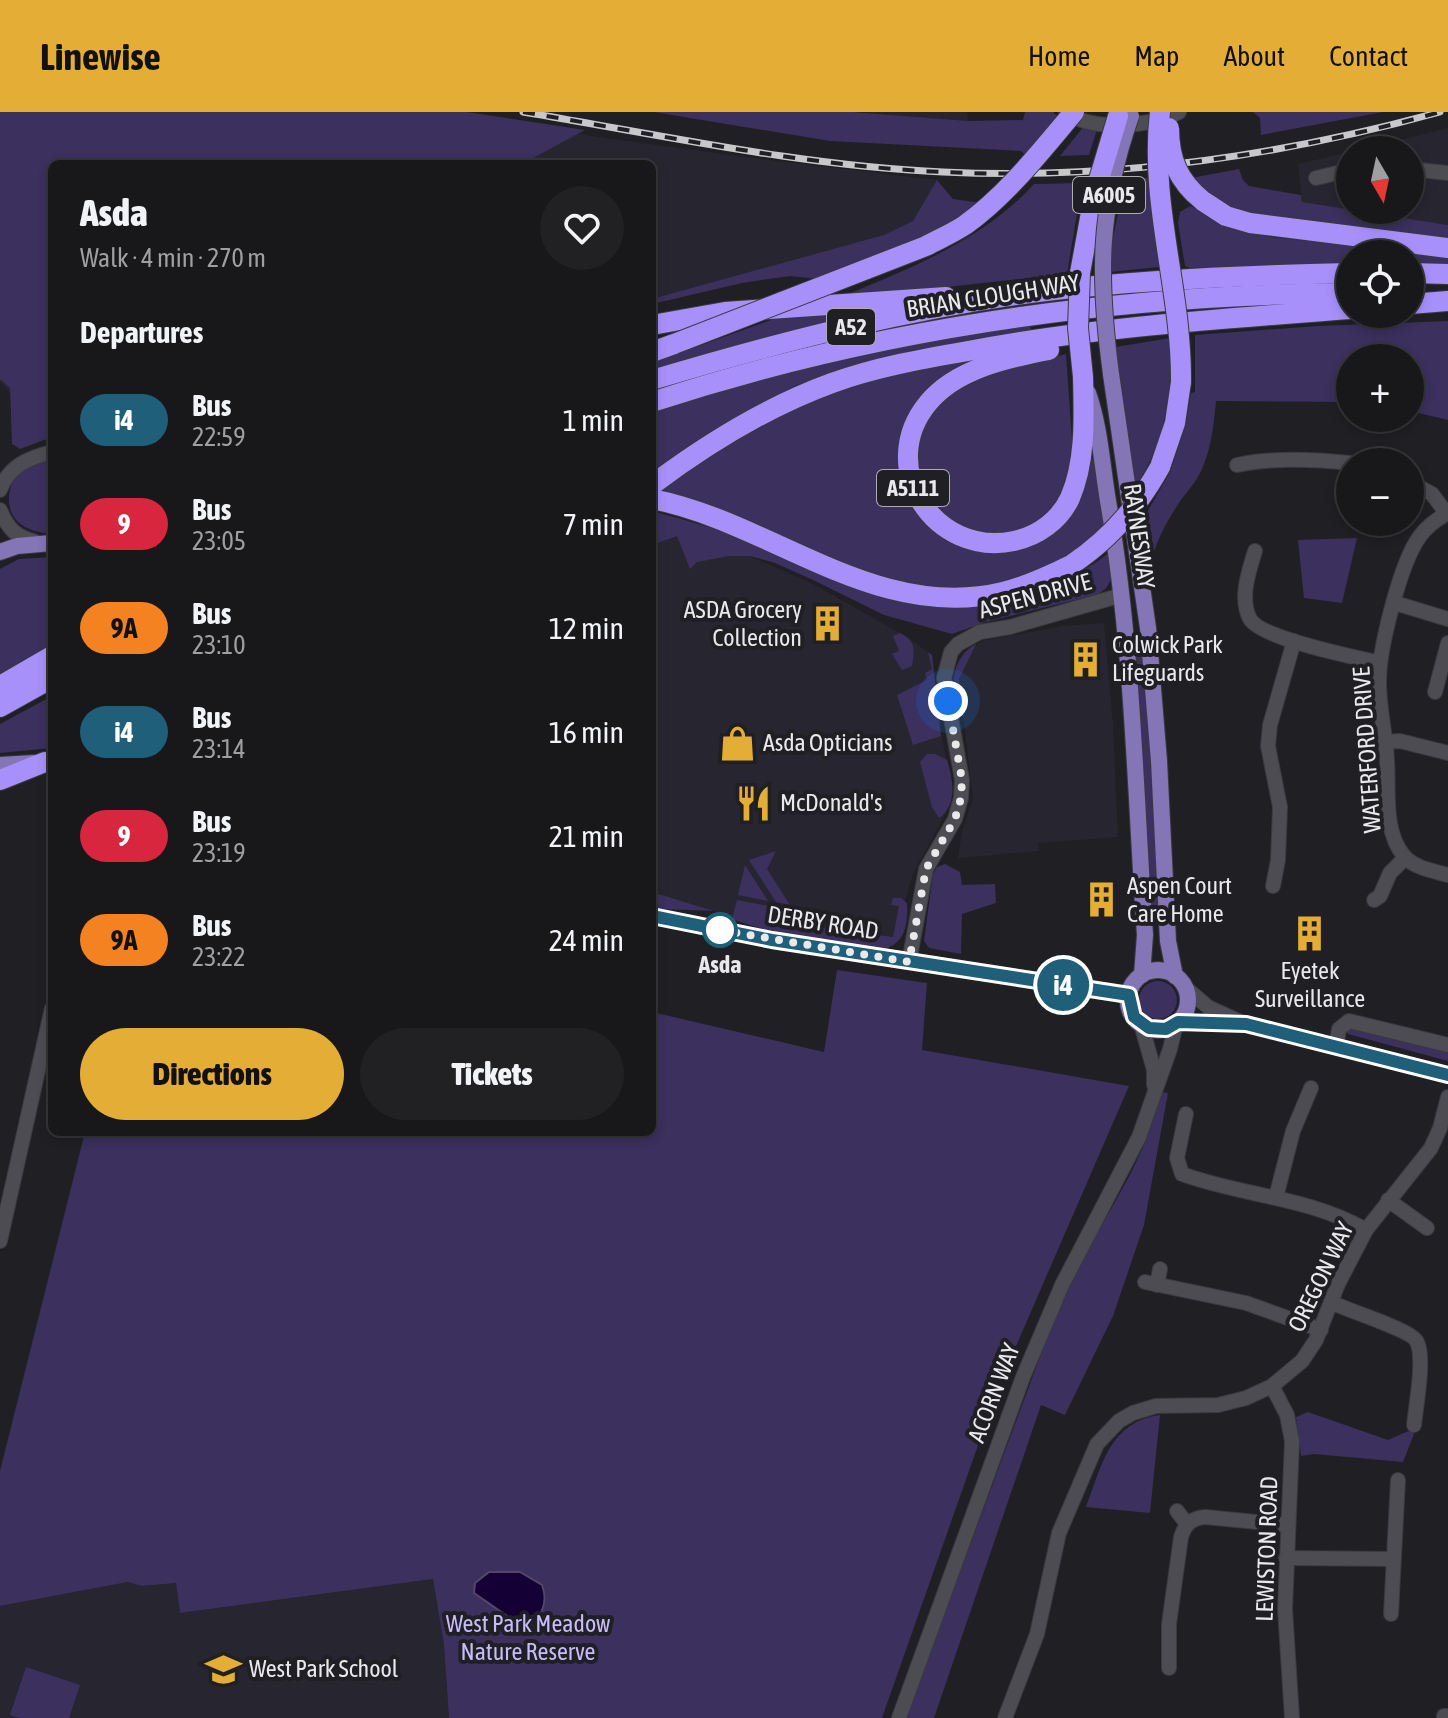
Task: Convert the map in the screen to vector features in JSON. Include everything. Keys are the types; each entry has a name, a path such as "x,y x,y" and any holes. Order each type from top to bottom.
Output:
{"highway":[{"path":"656,351 926,246 962,228 993,202 1074,112"},
{"path":"656,496 848,576 922,595 971,597 1004,592 1071,565 1119,526 1160,467 1175,423 1181,382 1181,346 1157,181 1160,112"},
{"path":"1170,112 1170,151 1174,166 1203,201 1226,216 1250,223 1448,248"},
{"name":"RAYNESWAY","path":"1083,377 1078,328 1083,250 1096,186 1125,116"},
{"name":"BRIAN CLOUGH WAY","path":"656,379 723,358 841,329 947,307 1054,290 1239,275 1336,273"},
{"path":"1424,273 1448,274"},
{"path":"656,324 725,312 1054,290"},
{"name":"BRIAN CLOUGH WAY","path":"656,401 849,347 1030,315 1216,296 1336,293"},
{"path":"1424,296 1448,298"},
{"path":"1424,302 1448,298"},
{"path":"656,493 747,421 841,380 911,361 1056,336 1336,310"},
{"name":"A5111","path":"1083,377 1080,462 1070,497 1053,521 1035,535 1023,539 983,543 953,534 926,511 913,487 910,446 922,412 937,393 993,363 1074,346 1142,327"},
{"path":"0,686 48,658"},
{"path":"0,707 48,680"},
{"path":"0,780 48,762"}],"main road":[{"name":"RAYNESWAY","path":"1125,116 1111,184 1101,278 1111,374 1148,628 1159,761 1168,941 1180,982"},
{"name":"RAYNESWAY","path":"1083,377 1095,420 1122,595 1136,759 1145,935 1142,975"},
{"path":"0,552 17,546 45,543"},
{"path":"0,765 48,762"},
{"name":"DERBY ROAD","path":"656,917 772,940 1129,995"},
{"path":"1177,1023 1155,1030 1141,1024 1132,1013 1129,995 1142,975 1159,970 1180,982"},
{"name":"A6005","path":"1177,1023 1187,1005 1180,982"}],"street":[{"path":"1066,112 1087,121 1125,116 1163,120 1179,112"},
{"path":"1424,170 1448,173"},
{"path":"1316,178 1336,173"},
{"path":"0,490 8,474 15,468 29,459 48,453"},
{"path":"1237,465 1307,459 1336,462"},
{"path":"1424,490 1432,494 1448,514"},
{"path":"0,510 13,532 22,538 45,543"},
{"name":"WATERFORD DRIVE","path":"1405,858 1394,839 1390,820 1380,663 1414,545 1430,524 1448,514"},
{"path":"1255,551 1246,578 1252,622 1263,630 1294,641 1380,663"},
{"name":"ASPEN DRIVE","path":"909,962 926,869 955,819 961,798 962,780 944,678 951,652 958,644 980,632 1010,627 1122,595"},
{"path":"1395,603 1448,619"},
{"path":"1273,886 1278,860 1280,807 1268,746 1270,725 1294,641"},
{"path":"1435,692 1448,643"},
{"path":"1386,742 1400,741 1448,753"},
{"path":"1374,900 1380,896 1390,873 1405,858 1421,867 1448,875"},
{"path":"1180,982 1208,1007 1246,1024 1448,1075"},
{"path":"1336,1047 1339,1029 1349,1021 1448,1045"},
{"path":"1177,1023 1246,1024"},
{"name":"ACORN WAY","path":"899,1718 1040,1333 1062,1285 1128,1164 1177,1023"},
{"name":"ACORN WAY","path":"1141,1024 1154,1070 1153,1094"},
{"path":"0,1241 48,1026"},
{"path":"1276,1197 1293,1131 1311,1088"},
{"name":"OREGON WAY","path":"1005,1718 1037,1634 1059,1533 1093,1452 1103,1437 1125,1417 1148,1408 1233,1402 1272,1386 1302,1361 1321,1330 1366,1230 1431,1148 1448,1097"},
{"path":"1186,1114 1177,1158 1182,1174 1199,1181 1276,1197 1348,1220 1366,1230"},
{"path":"1388,1200 1427,1228"},
{"path":"1160,1269 1151,1284 1255,1305 1321,1330"},
{"path":"1331,1302 1406,1331 1417,1340 1420,1355 1410,1417"},
{"name":"LEWISTON ROAD","path":"1272,1386 1287,1415 1292,1441 1285,1609 1292,1718"},
{"path":"1391,1614 1393,1489"},
{"path":"1177,1511 1187,1524"},
{"path":"1169,1668 1169,1624 1181,1537 1187,1524 1205,1517 1287,1525"},
{"path":"1286,1558 1393,1559"}],"shaded area":[{"path":"0,112 466,112 591,136 937,180 921,211 898,242 826,270 742,283 656,302 656,160 48,160 48,186 11,394 0,382"},
{"path":"853,112 967,112 968,121 869,113"},
{"path":"1448,128 1448,225 1424,222 1424,136 1416,136"},
{"path":"1336,155 1336,208 1302,202 1298,164"},
{"path":"678,533 738,551 813,584 907,637 932,655 940,729 953,790 946,813 913,874 894,937 731,916 656,893 656,541"},
{"path":"1104,623 1118,837 1038,843 1039,851 958,858 962,831 973,799 959,679 964,654 982,641 1063,626"},
{"path":"489,1572 520,1572 542,1585 544,1604 535,1621 533,1616 510,1618 474,1593 475,1583"},
{"name":"West Park School","path":"433,1579 444,1645 449,1718 0,1718 0,1606 128,1582 142,1586 176,1583 180,1613"}],"green space":[{"path":"0,112 467,112 585,130 529,160 48,160 48,438 20,449 12,444 10,388 0,379"},
{"path":"654,112 853,112 969,121 1023,120 1025,112 1053,112 1061,120 1029,158 1021,151 830,141"},
{"path":"1253,112 1383,112 1261,135 1260,118"},
{"path":"1093,115 1101,117 1089,155 1060,156"},
{"path":"1239,169 1249,186 1301,195 1302,202 1336,207 1336,224 1424,224 1424,221 1448,225 1448,237 1255,215 1210,197 1191,178"},
{"path":"1150,178 1159,267 1110,272 1113,238 1125,179"},
{"path":"937,180 953,199 981,203 936,232 818,279 790,276 742,283 656,303 656,298 884,235 913,221"},
{"path":"1082,183 1067,274 848,294 923,262 971,235 1015,203 1034,184"},
{"path":"1190,206 1251,233 1336,244 1336,264 1190,268 1185,266 1178,223 1180,212"},
{"path":"1424,253 1448,256 1448,266 1424,265"},
{"path":"912,304 778,334 656,370 656,362 793,312"},
{"path":"1448,321 1448,420 1424,414 1424,344 1336,344 1336,402 1216,401 1211,441 1204,464 1161,534 1148,583 1142,521 1170,472 1184,430 1191,393 1195,392 1195,335 1336,325 1336,328 1424,328 1424,322"},
{"path":"1030,323 1031,332 837,373 797,385 728,422 656,471 656,408 868,351"},
{"path":"1170,338 1170,377 1165,416 1154,452 1135,487 1116,347"},
{"path":"1066,354 1073,454 1058,501 1045,519 1013,533 992,536 963,529 940,513 919,481 917,441 933,407 979,376"},
{"path":"969,360 970,363 924,393 905,425 903,482 908,497 928,522 1029,546 1089,459 1095,458 1105,526 1061,560 1019,578 978,587 939,588 901,582 863,571 705,505 661,491 740,436 791,409 879,378"},
{"path":"48,460 48,533 21,524 10,507 12,483 21,470"},
{"path":"656,512 727,533 863,588 900,599 937,605 975,605 1015,599 1055,584 1108,553 1110,578 1106,588 1095,595 986,622 952,634 884,615 775,563 750,556 697,562 690,569 677,536 656,544"},
{"path":"1357,538 1342,603 1304,598 1298,540"},
{"path":"48,557 48,648 0,676 0,569 19,559"},
{"path":"900,633 909,639 914,651 912,666 902,670 892,654 899,651 893,636"},
{"path":"976,644 959,679 964,718 955,699 954,678 961,658"},
{"path":"1144,651 1159,914 1149,915 1134,653"},
{"path":"928,652 932,655 941,736 913,745 897,695 927,680 925,673 932,669"},
{"path":"48,698 48,748 0,753 0,724"},
{"path":"927,754 947,760 951,775 951,799 945,813 939,818 932,807 920,762"},
{"path":"776,851 767,869 790,905 776,902 749,860"},
{"path":"945,864 960,872 962,885 995,884 996,903 962,914 961,954 929,948 924,941 933,874 937,867"},
{"path":"745,865 768,901 738,895"},
{"path":"656,893 714,911 656,907"},
{"path":"893,898 901,898 907,903 907,918 901,937 885,949 762,929 732,919 737,900 794,911 803,925 893,937 899,906 891,905"},
{"name":"West Park Meadow Nature Reserve","path":"837,970 927,983 922,1050 1129,1086 1000,1383 882,1718 449,1718 444,1645 433,1579 180,1613 176,1583 142,1586 128,1582 0,1606 0,1471 84,1136 656,1136 656,1013 824,1052"},
{"path":"1158,981 1171,987 1177,1000 1171,1013 1158,1019 1145,1013 1139,1000 1145,987"},
{"path":"1352,1026 1448,1051 1448,1061 1348,1034"},
{"path":"1161,1092 1168,1093 1144,1225 1113,1316 1065,1415 1041,1405 934,1718 906,1718 1054,1319 1083,1258 1139,1157"},
{"path":"1308,1412 1388,1440 1413,1429 1414,1434 1403,1462 1314,1454 1301,1456 1296,1417"},
{"path":"1160,1415 1150,1513 1086,1507 1103,1462 1118,1436 1143,1419"},
{"path":"26,1667 80,1685 69,1718 20,1718 10,1715"}],"railway":[{"path":"523,112 837,163 890,169 1006,174 1194,162 1317,141 1440,112"}],"bus line":[{"name":"i4","path":"656,917 772,940 1129,995 1134,1017 1144,1027 1155,1030 1166,1029 1178,1022 1246,1024 1448,1075"}],"place":[{"name":"ASDA Grocery Collection","path":"828,624"},
{"name":"Colwick Park Lifeguards","path":"1086,659"},
{"name":"Asda Opticians","path":"737,743"},
{"name":"McDonald's","path":"754,803"},
{"name":"Aspen Court Care Home","path":"1101,900"},
{"name":"Asda","path":"720,930"},
{"name":"Eyetek Surveillance","path":"1310,934"},
{"name":"West Park School","path":"223,1669"}],"route":[{"path":"720,930 714,929 909,962 926,869 955,819 961,798 962,780 948,701"}]}
